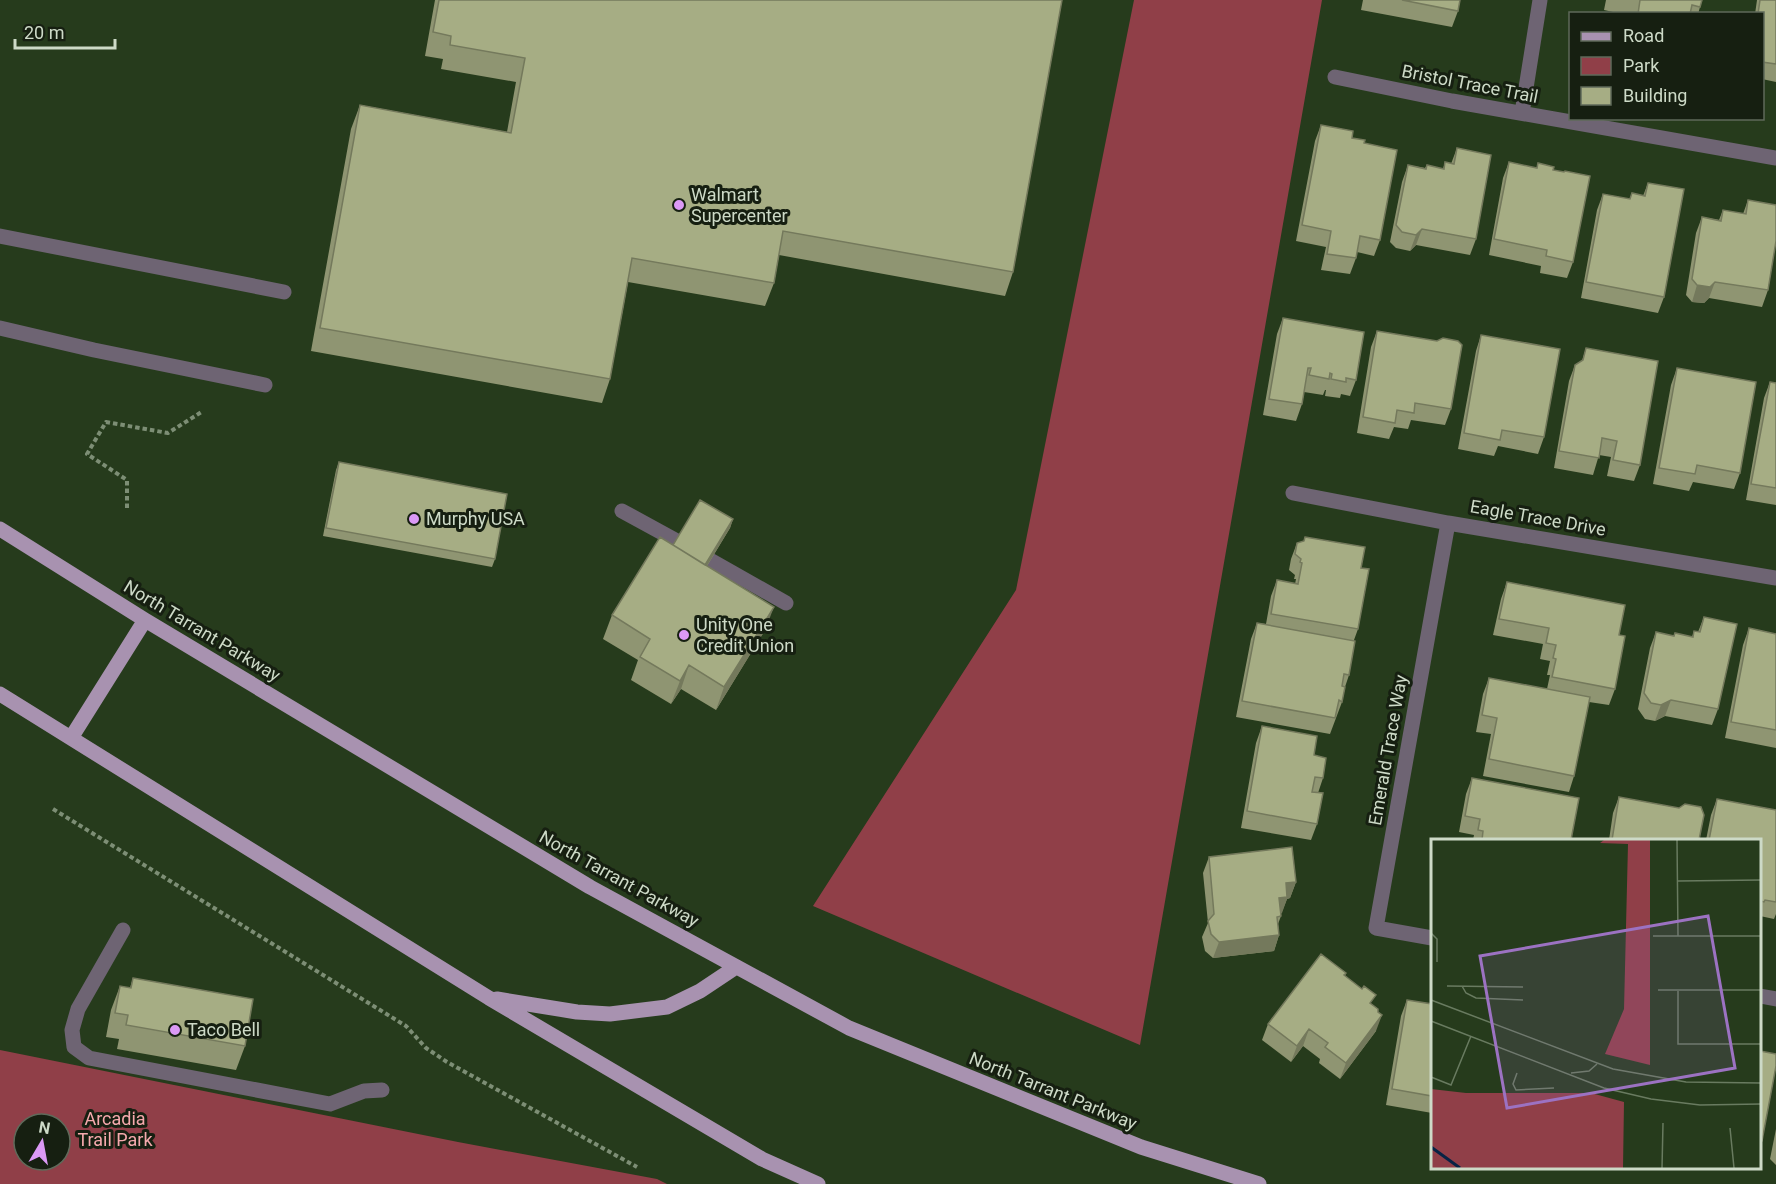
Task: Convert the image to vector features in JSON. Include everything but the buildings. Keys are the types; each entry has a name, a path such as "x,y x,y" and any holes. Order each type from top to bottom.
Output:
{"main road":[{"name":"North Tarrant Parkway","path":"0,529 145,620 590,887 860,1032 1141,1148 1259,1184"},
{"path":"71,738 145,620"},
{"path":"0,694 489,998 762,1159 818,1184"},
{"path":"489,998 577,1012 610,1014 667,1007 700,991 736,967"}],"street":[{"path":"1522,113 1540,0"},
{"name":"Bristol Trace Trail","path":"1335,78 1776,158"},
{"path":"0,236 284,292"},
{"path":"0,328 265,385"},
{"name":"Eagle Trace Drive","path":"1293,492 1448,523 1776,578"},
{"path":"622,511 677,541"},
{"name":"Emerald Trace Way","path":"1431,938 1376,928 1448,523"},
{"path":"710,560 786,603"},
{"path":"123,930 78,1009 72,1030 74,1047 89,1058 330,1104 364,1091 382,1090"},
{"path":"1761,996 1776,999"}],"path":[{"path":"127,508 127,480 87,454 106,422 168,433 203,411"},
{"path":"53,809 406,1026 426,1048 447,1062 637,1167"}],"green space":[{"path":"1134,0 1322,0 1140,1045 813,906 1016,590"},
{"name":"Arcadia Trail Park","path":"0,1050 458,1142 657,1179 667,1184 0,1184"}],"place":[{"name":"Walmart Supercenter","path":"679,205"},
{"name":"Murphy USA","path":"414,519"},
{"name":"Unity One Credit Union","path":"684,635"},
{"name":"Taco Bell","path":"175,1030"}]}
